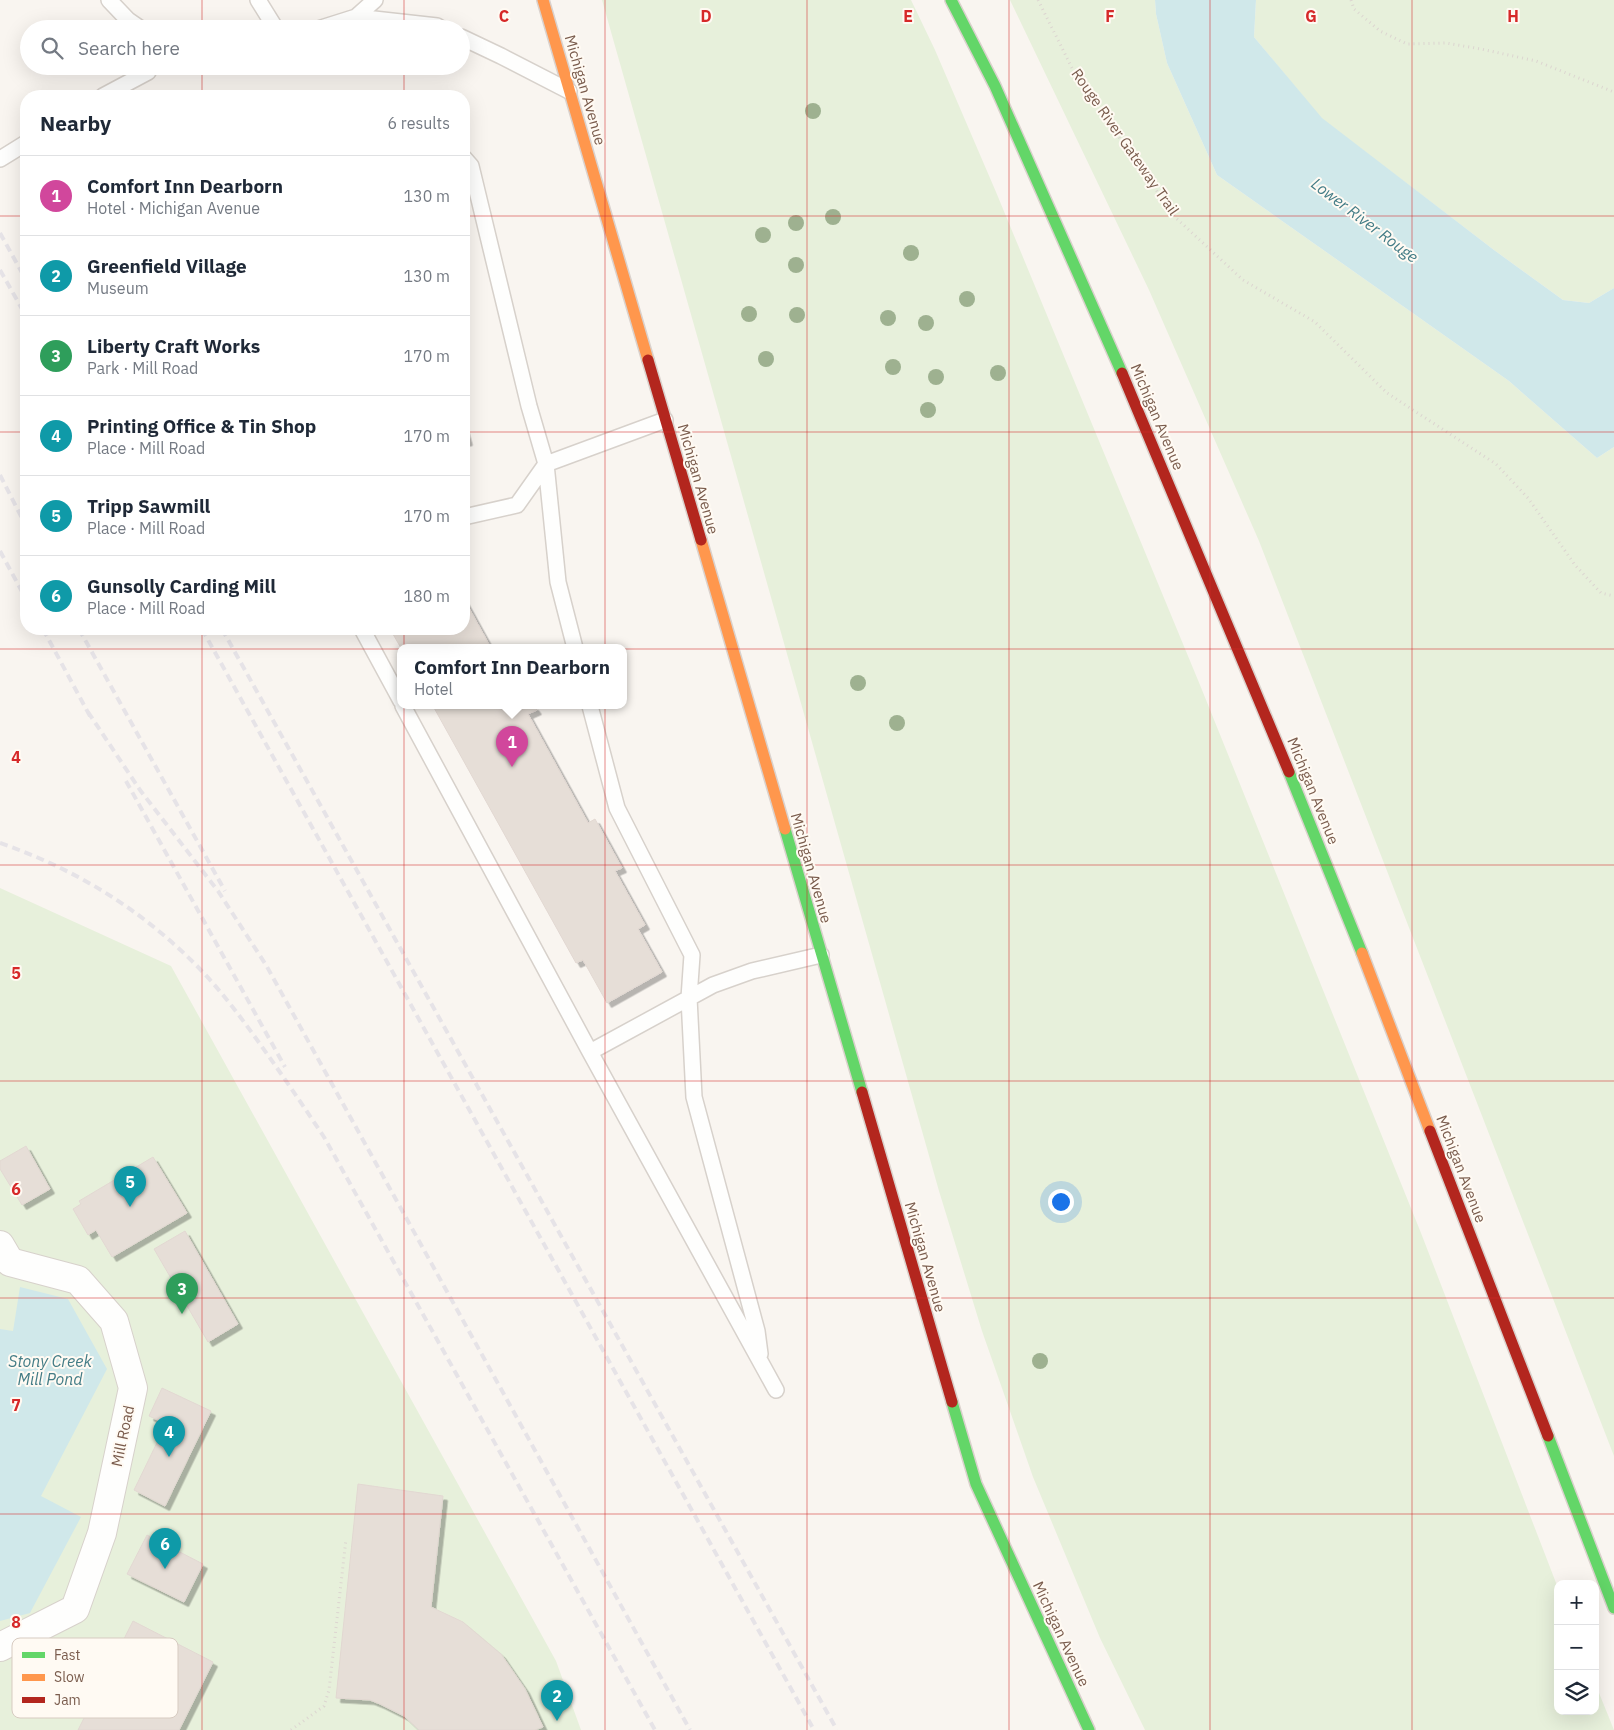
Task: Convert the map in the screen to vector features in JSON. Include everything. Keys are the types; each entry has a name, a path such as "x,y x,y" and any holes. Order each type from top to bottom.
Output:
{"main road":[{"name":"Michigan Avenue","path":"543,0 976,1484 1089,1730"},
{"name":"Michigan Avenue","path":"951,0 996,86 1131,392 1303,804 1614,1608"}],"street":[{"name":"Mill Road","path":"0,1245 10,1262 78,1280 114,1321 133,1388 102,1533 75,1609 18,1638"},
{"name":"Mill Road","path":"0,1647 12,1641"}],"lane":[{"path":"110,0 128,20"},
{"path":"258,0 270,20"},
{"path":"356,17 375,0"},
{"path":"346,20 356,17 383,20"},
{"path":"470,41 569,92"},
{"path":"114,90 142,75"},
{"path":"0,159 20,147"},
{"path":"470,165 546,464 558,582 575,644"},
{"path":"470,516 517,505 546,464 665,420"},
{"path":"365,635 397,694"},
{"path":"405,709 776,1390"},
{"path":"591,709 617,808 692,955 689,998 694,1097 757,1330 761,1363"},
{"path":"590,1052 712,985 752,971 821,955"}],"path":[{"name":"Rouge River Gateway Trail","path":"1038,0 1077,78 1176,218 1243,280 1315,322 1387,394 1496,464 1528,498 1575,565 1601,593 1614,596"},
{"path":"1351,0 1354,9 1380,31 1407,44 1446,43 1536,61 1614,92"},
{"path":"291,1730 324,1706 329,1690 346,1539"}],"green space":[{"path":"602,0 911,0 935,50 996,192 1200,685 1421,1233 1555,1580 1554,1715 1599,1715 1599,1693 1614,1730 1145,1730 1100,1638 1033,1477 982,1331 939,1191"},
{"path":"1010,0 1155,0 1156,14 1167,63 1217,175 1509,381 1597,458 1614,447 1614,1456 1259,541 1149,290"},
{"path":"1256,0 1614,0 1614,288 1589,303 1563,300 1494,250 1321,118 1254,37"},
{"path":"0,888 171,966 556,1661 581,1730 0,1730"}],"water":[{"name":"Lower River Rouge","path":"1155,0 1256,0 1254,37 1322,118 1494,250 1563,300 1589,303 1614,288 1614,447 1597,458 1509,381 1217,175 1167,63 1156,14"},
{"name":"Stony Creek Mill Pond","path":"20,1287 68,1299 107,1369 41,1496 81,1517 30,1613 0,1621 0,1329 13,1331"}],"building":[{"path":"470,610 489,644 399,644 393,635 470,635"},
{"path":"435,709 537,710 528,714 588,823 595,819 622,868 615,871 645,925 638,929 662,972 607,1003 583,960 576,963"},
{"path":"26,1146 50,1189 22,1205 0,1169 0,1161"},
{"path":"153,1157 187,1213 112,1257 96,1230 88,1235 73,1209 81,1204 79,1201"},
{"path":"185,1231 238,1324 208,1342 154,1249"},
{"path":"162,1388 211,1411 165,1506 134,1490 166,1424 149,1416"},
{"path":"358,1484 443,1496 431,1607 463,1622 501,1654 525,1689 543,1727 535,1730 419,1730 404,1716 370,1700 336,1698"},
{"path":"147,1535 203,1564 184,1602 127,1574"},
{"path":"133,1621 166,1638 124,1638"},
{"path":"178,1644 213,1662 179,1730 78,1730 84,1718 178,1718"}],"railway":[{"path":"0,233 20,269"},
{"path":"0,270 20,305"},
{"path":"0,475 20,514"},
{"path":"0,551 20,588"},
{"path":"46,635 91,718"},
{"path":"82,635 225,891"},
{"path":"205,635 814,1730"},
{"path":"225,635 837,1730"},
{"path":"88,712 140,790 218,891 266,965 690,1730"},
{"path":"126,781 285,1067"},
{"path":"0,843 28,853 80,878 128,908 174,944 195,964 221,992 244,1022 324,1137 655,1730"}],"traffic: fast":[{"path":"951,0 995,86 1122,373"},
{"path":"1289,772 1362,953"},
{"path":"785,829 862,1092"},
{"path":"952,1402 976,1484 1089,1730"},
{"path":"1548,1436 1614,1608"}],"traffic: slow":[{"path":"543,0 648,360"},
{"path":"701,540 785,829"},
{"path":"1362,953 1430,1131"}],"traffic: jam":[{"path":"648,360 701,540"},
{"path":"1122,373 1289,772"},
{"path":"862,1092 952,1402"},
{"path":"1430,1131 1548,1436"}],"place":[{"name":"Comfort Inn Dearborn","path":"512,767"},
{"name":"Tripp Sawmill","path":"130,1207"},
{"name":"Liberty Craft Works","path":"182,1314"},
{"name":"Printing Office & Tin Shop","path":"169,1457"},
{"name":"Gunsolly Carding Mill","path":"165,1569"},
{"name":"Greenfield Village","path":"557,1721"}]}
